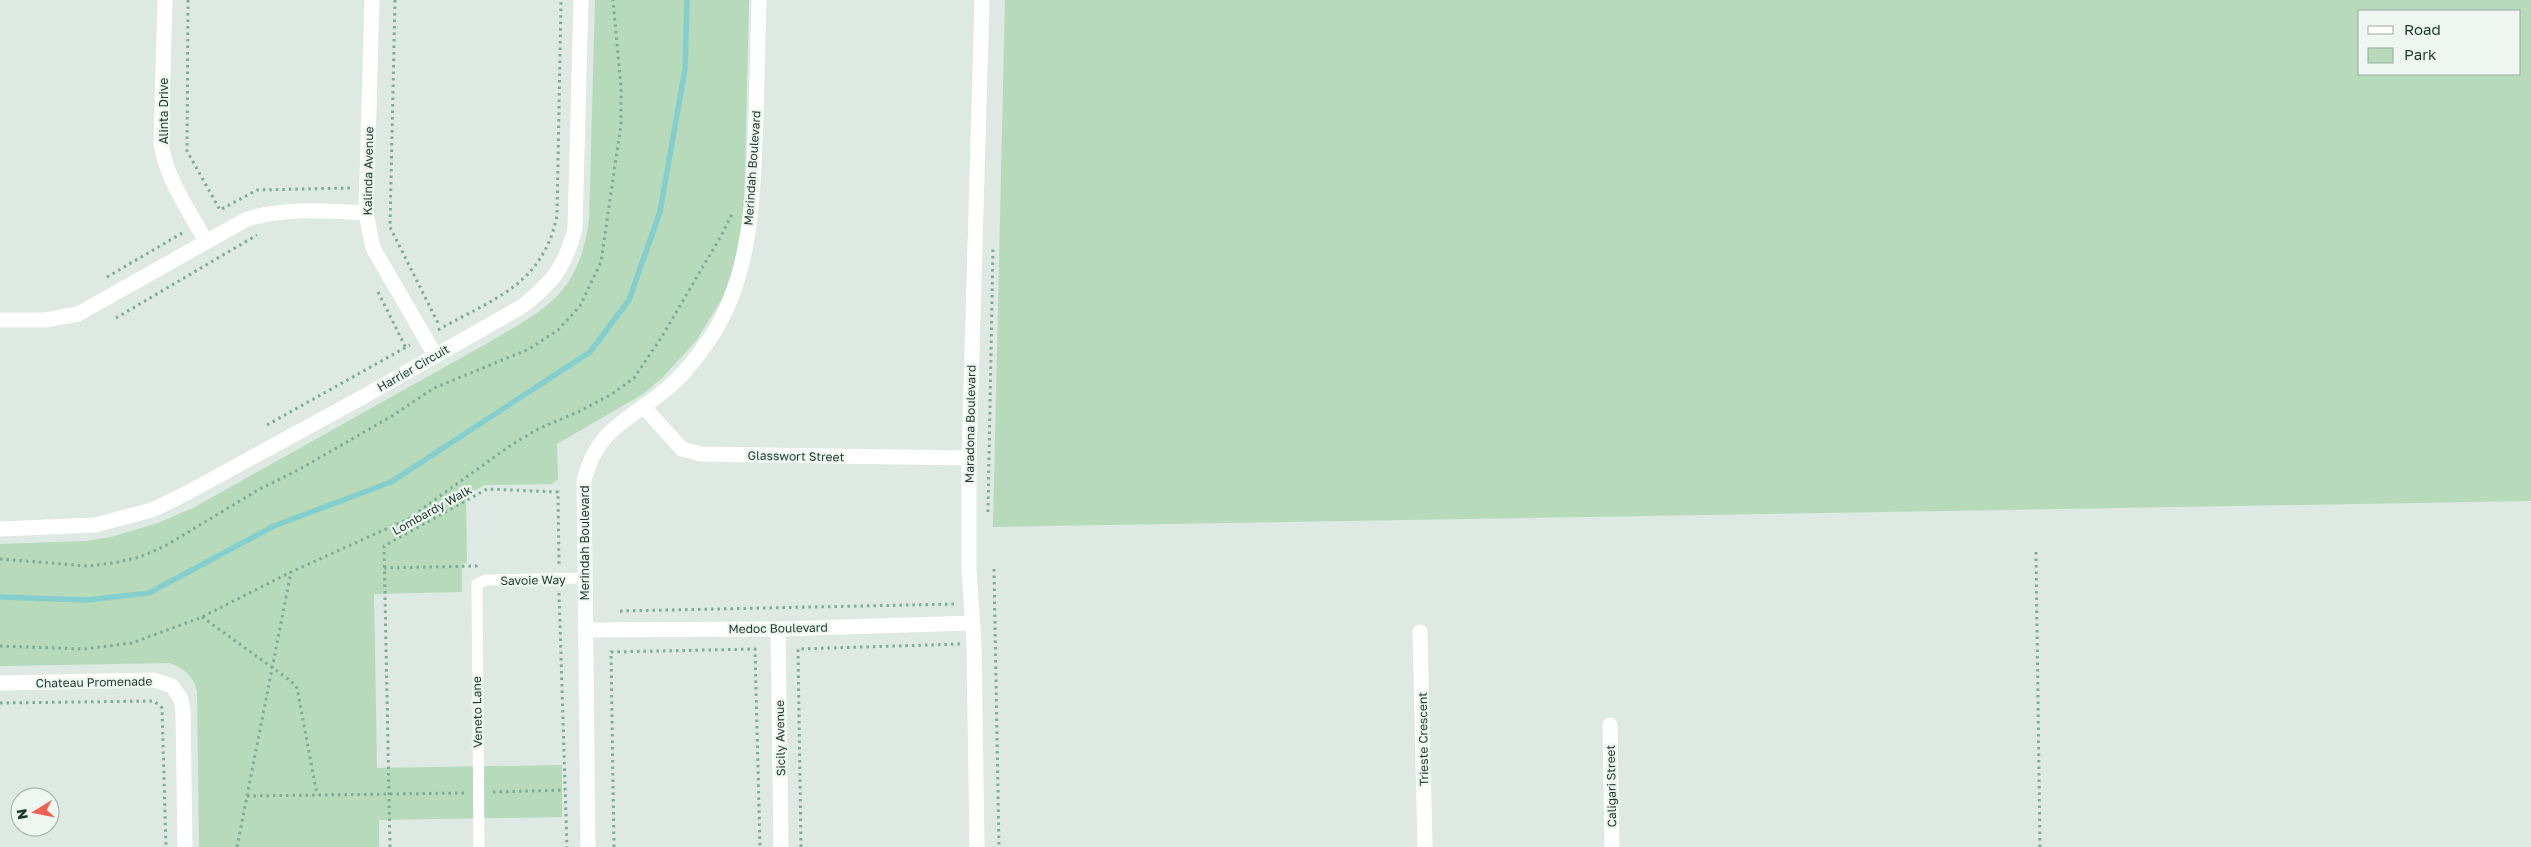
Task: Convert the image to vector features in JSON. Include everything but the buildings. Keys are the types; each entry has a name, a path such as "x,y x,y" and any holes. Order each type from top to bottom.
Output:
{"street":[{"name":"Alinta Drive","path":"165,0 161,143 168,174 206,242"},
{"name":"Kalinda Avenue","path":"372,0 366,213 373,248 435,355"},
{"name":"Harrier Circuit","path":"0,530 95,525 152,510 249,460 521,307 542,292 558,273 570,251 576,228 581,0"},
{"name":"Merindah Boulevard","path":"588,847 583,498 588,462 596,448 614,427 670,386 710,338 728,305 740,271 748,230 754,175 759,0"},
{"name":"Maradona Boulevard","path":"977,847 974,644 970,604 969,458 982,0"},
{"path":"0,320 45,320 78,314 247,219 274,212 366,213"},
{"name":"Glasswort Street","path":"642,406 682,449 701,454 969,458"},
{"name":"Medoc Boulevard","path":"585,630 778,629 972,623"},
{"name":"Sicily Avenue","path":"778,629 781,847"},
{"name":"Trieste Crescent","path":"1420,632 1425,847"},
{"name":"Chateau Promenade","path":"0,683 154,680 172,686 181,699 185,847"},
{"name":"Caligari Street","path":"1610,726 1612,847"}],"lane":[{"name":"Savoie Way","path":"482,581 584,578"},
{"name":"Veneto Lane","path":"480,847 475,589 476,584 482,581"}],"path":[{"path":"188,0 187,151 220,210 257,190 352,188"},
{"path":"395,0 390,226 440,328 522,281 538,265 549,246 557,216 561,0"},
{"path":"0,646 84,650 123,644 174,629 291,572 408,519 511,445 538,429 580,411 612,394 634,378 661,338 706,262 734,209"},
{"path":"116,318 264,232"},
{"path":"988,512 994,236"},
{"path":"267,425 406,348"},
{"name":"Lombardy Walk","path":"390,847 384,546 487,489 558,492 559,580"},
{"path":"2036,552 2040,847"},
{"path":"384,568 476,566 482,581"},
{"path":"994,569 999,847"},
{"path":"237,847 291,572"},
{"path":"559,580 567,847"},
{"path":"620,611 970,604"},
{"path":"202,617 291,681 300,696 317,795"},
{"path":"801,847 798,649 974,644"},
{"path":"614,847 611,652 755,649 760,847"},
{"path":"0,703 154,701 162,708 166,847"},
{"path":"247,796 565,790"}],"green space":[{"path":"595,0 749,0 744,215 733,270 722,299 696,341 662,378 643,394 557,444 558,479 552,484 485,485 466,495 467,563 462,564 462,592 374,594 377,768 562,765 562,817 379,820 379,847 199,847 197,691 193,681 184,670 170,663 0,666 0,544 86,541 111,537 158,523 193,508 507,332 542,309 556,297 577,267 589,221"},
{"path":"1005,0 2531,0 2531,501 993,527"}],"waterway":[{"path":"0,597 87,600 149,593 274,526 391,482 590,352 629,300 660,212 685,69 687,0"}]}
